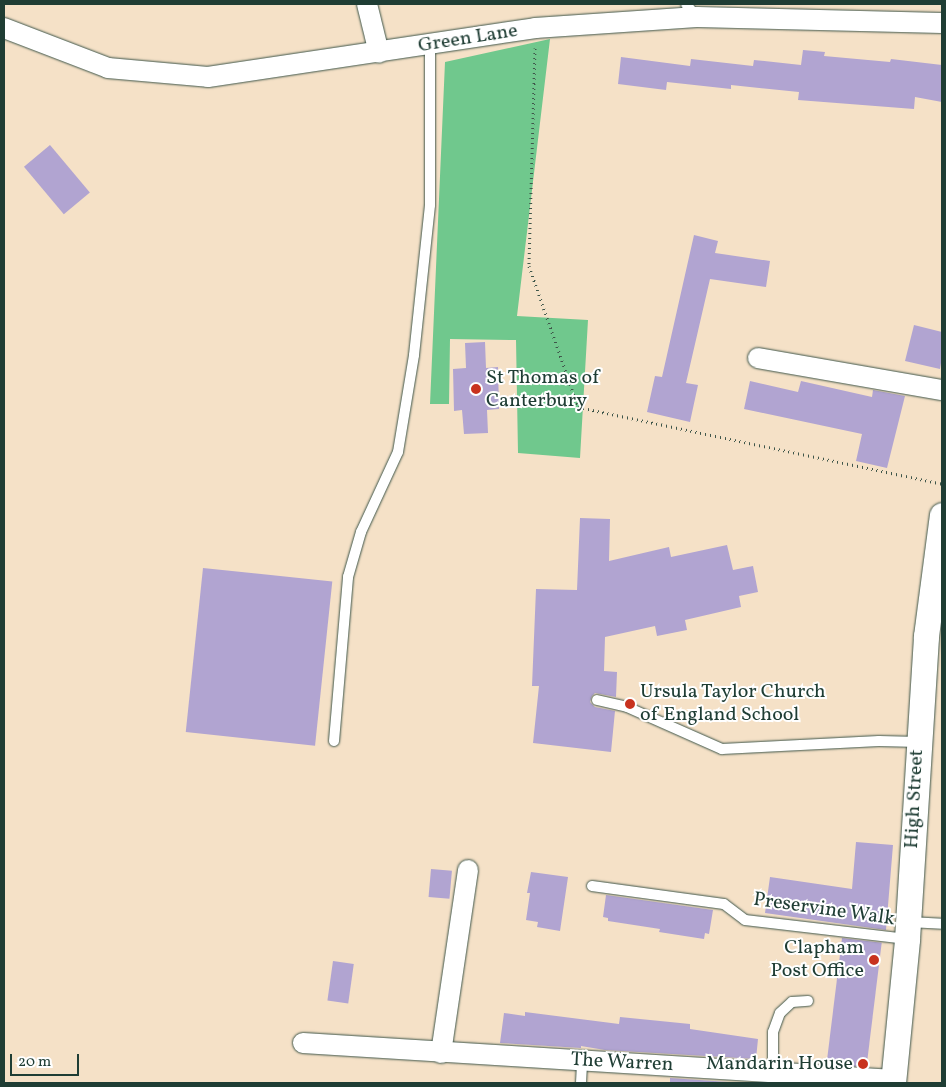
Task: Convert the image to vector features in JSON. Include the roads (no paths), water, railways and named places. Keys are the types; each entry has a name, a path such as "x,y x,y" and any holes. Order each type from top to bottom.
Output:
{"street":[{"path":"367,4 379,53"},
{"name":"Green Lane","path":"4,28 108,68 208,77 379,53 535,28 691,10 942,23"},
{"path":"758,358 942,390"},
{"name":"High Street","path":"893,1082 907,931 926,636 942,518"},
{"path":"441,1053 468,870"},
{"name":"The Warren","path":"302,1043 773,1072 893,1082"}],"lane":[{"path":"334,740 348,577 361,532 398,452 414,355 430,205 430,45"},
{"path":"597,700 627,707 722,749 879,741 918,742"},
{"name":"Preservine Walk","path":"592,886 724,904 745,920 907,931 942,924"},
{"path":"773,1072 773,1032 780,1013 792,1002 808,1001"},
{"path":"581,1083 582,1061"}],"place":[{"name":"St Thomas of Canterbury","path":"476,389"},
{"name":"Ursula Taylor Church of England School","path":"630,704"},
{"name":"Clapham Post Office","path":"874,960"},
{"name":"Mandarin House","path":"863,1064"}]}
